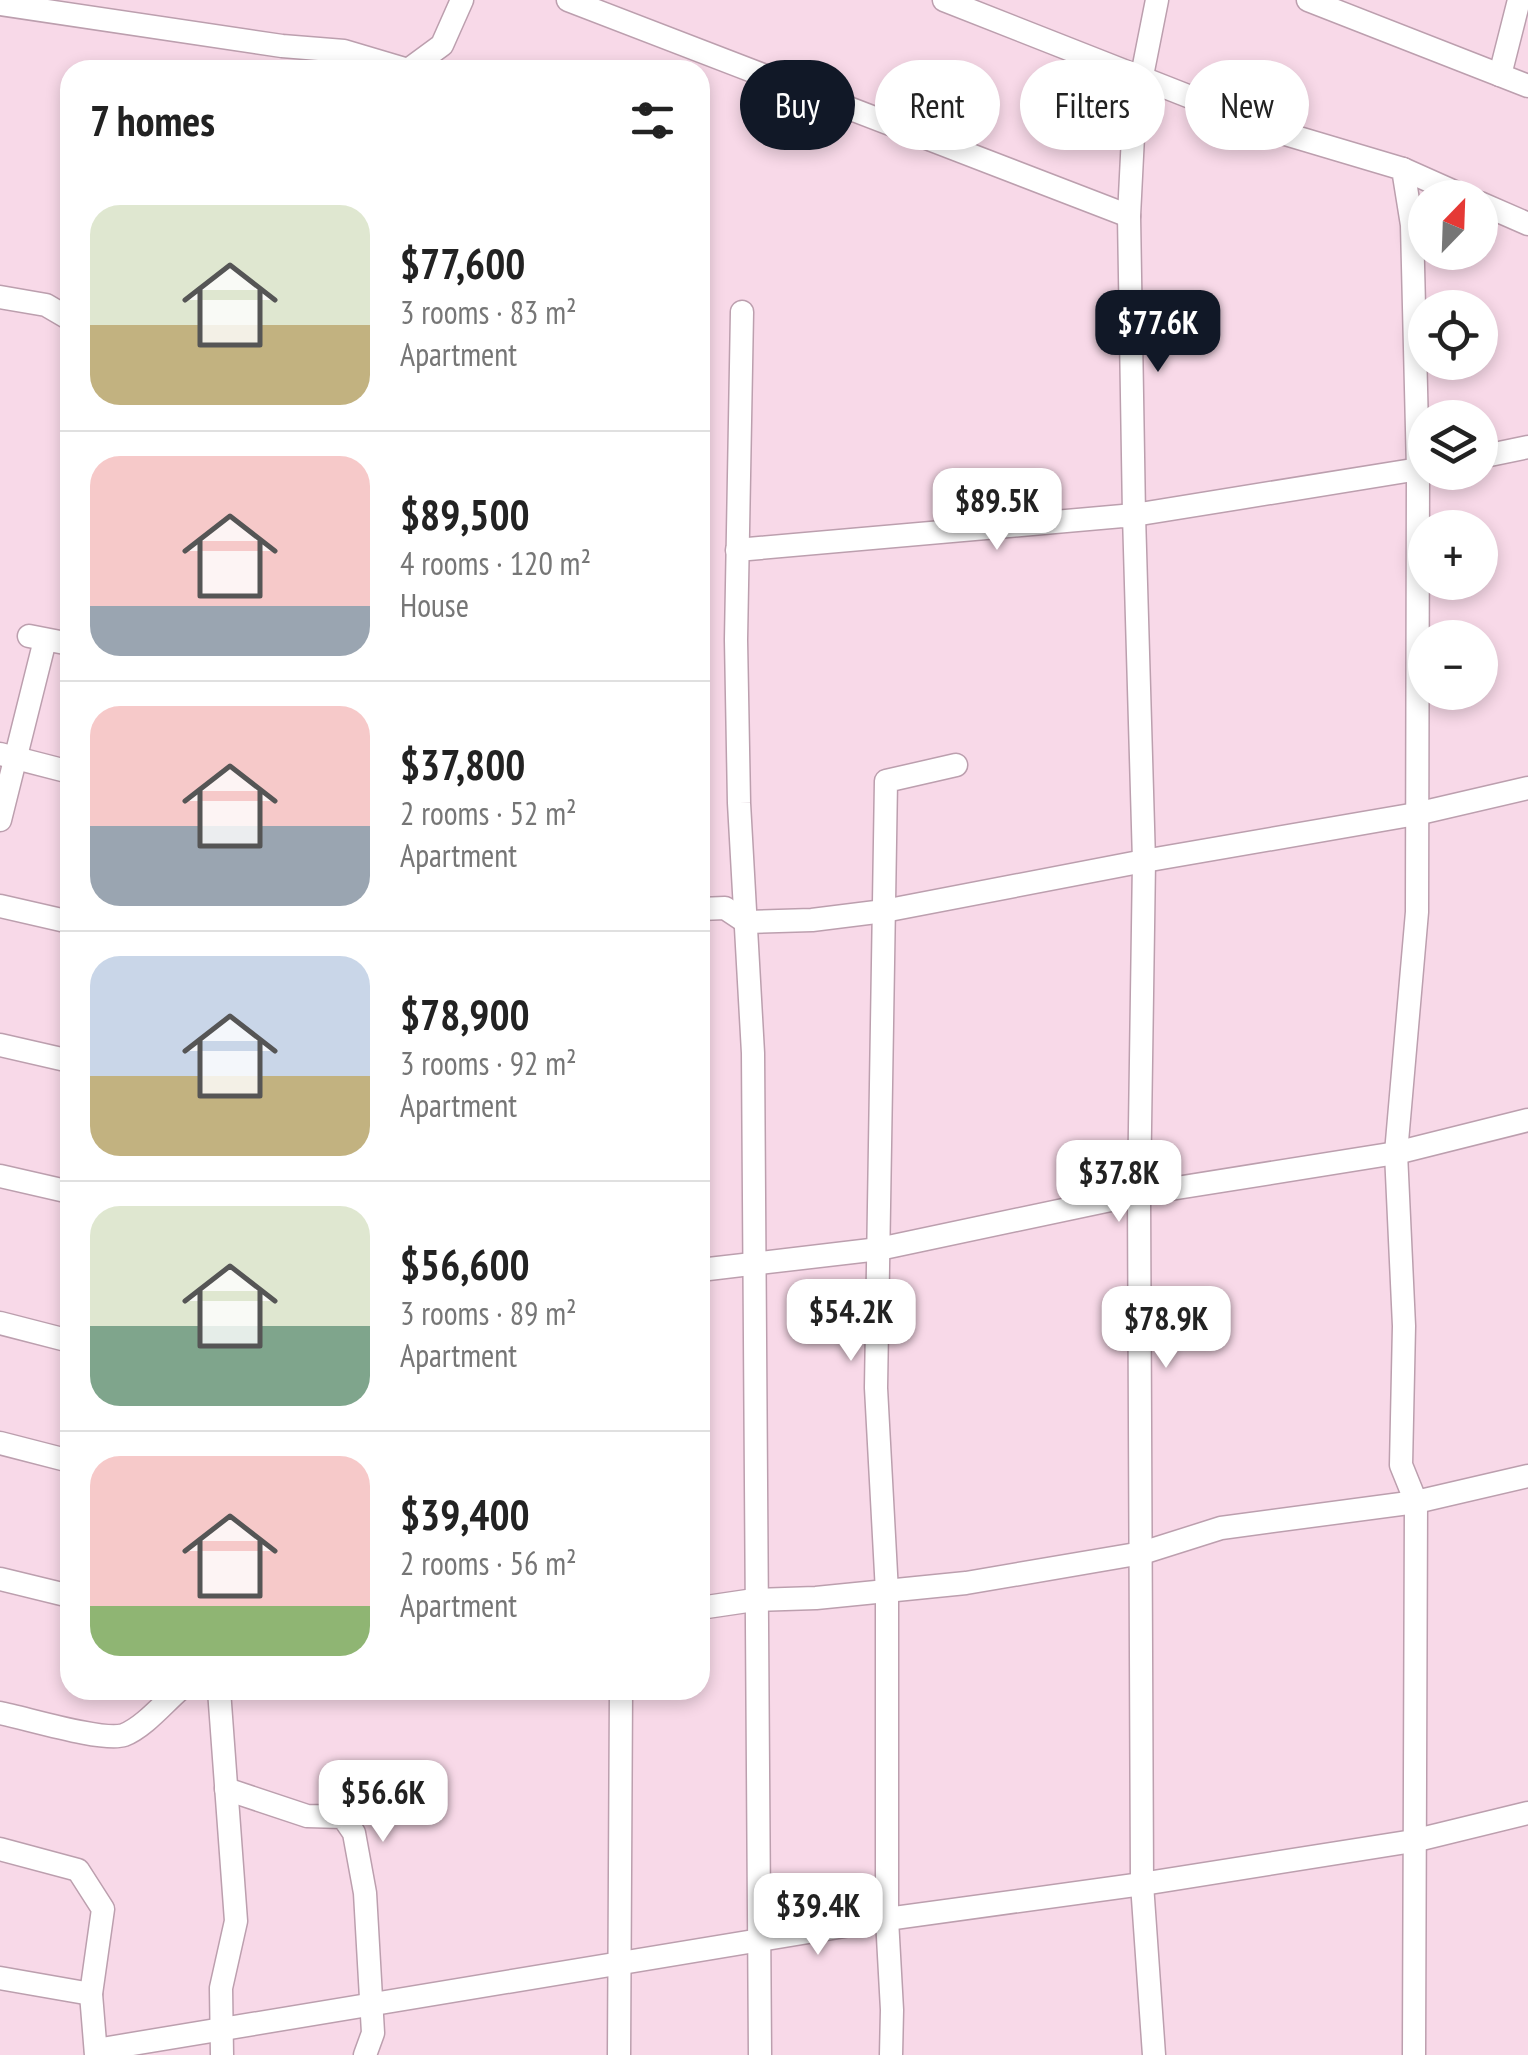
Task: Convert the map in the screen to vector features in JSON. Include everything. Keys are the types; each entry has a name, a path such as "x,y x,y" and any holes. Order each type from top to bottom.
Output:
{"street":[{"path":"422,60 442,45 462,0"},
{"path":"568,0 1129,216"},
{"path":"944,0 1100,60"},
{"path":"1145,60 1157,0"},
{"path":"1308,0 1528,86"},
{"path":"1500,75 1520,0"},
{"path":"0,4 282,46 337,60"},
{"path":"1165,85 1282,133 1428,180"},
{"path":"1132,150 1129,216 1144,861 1138,1194 1142,1884 1154,2055"},
{"path":"1403,169 1412,226 1419,400"},
{"path":"1498,210 1528,224"},
{"path":"0,297 46,305 60,313"},
{"path":"742,312 739,803 752,1033 760,2055"},
{"path":"1498,453 1528,447"},
{"path":"738,550 1134,515 1408,471"},
{"path":"1414,2055 1416,1502 1401,1465 1404,1326 1396,1153 1417,912 1422,490"},
{"path":"0,820 9,756 37,638 60,642"},
{"path":"9,756 60,769"},
{"path":"891,2055 887,1592 876,1388 886,782 956,766"},
{"path":"710,909 725,908 746,922 884,912 1144,861 1416,814 1528,788"},
{"path":"0,906 60,920"},
{"path":"0,1045 60,1059"},
{"path":"710,1269 879,1249 1138,1194 1396,1153 1528,1120"},
{"path":"0,1176 60,1190"},
{"path":"0,1323 60,1338"},
{"path":"0,1444 60,1459"},
{"path":"710,1607 887,1592 1142,1553 1221,1528 1416,1502 1528,1476"},
{"path":"0,1579 60,1594"},
{"path":"0,1713 96,1735 122,1736 168,1700"},
{"path":"220,1700 236,1921 221,1988 222,2055"},
{"path":"619,2055 621,1700"},
{"path":"226,1790 306,1816 342,1817 354,1833 364,1893 373,2033 365,2055"},
{"path":"0,1849 78,1870 103,1908 91,1994 96,2052 887,1919 1413,1841 1528,1813"},
{"path":"0,1978 91,1994"}]}
